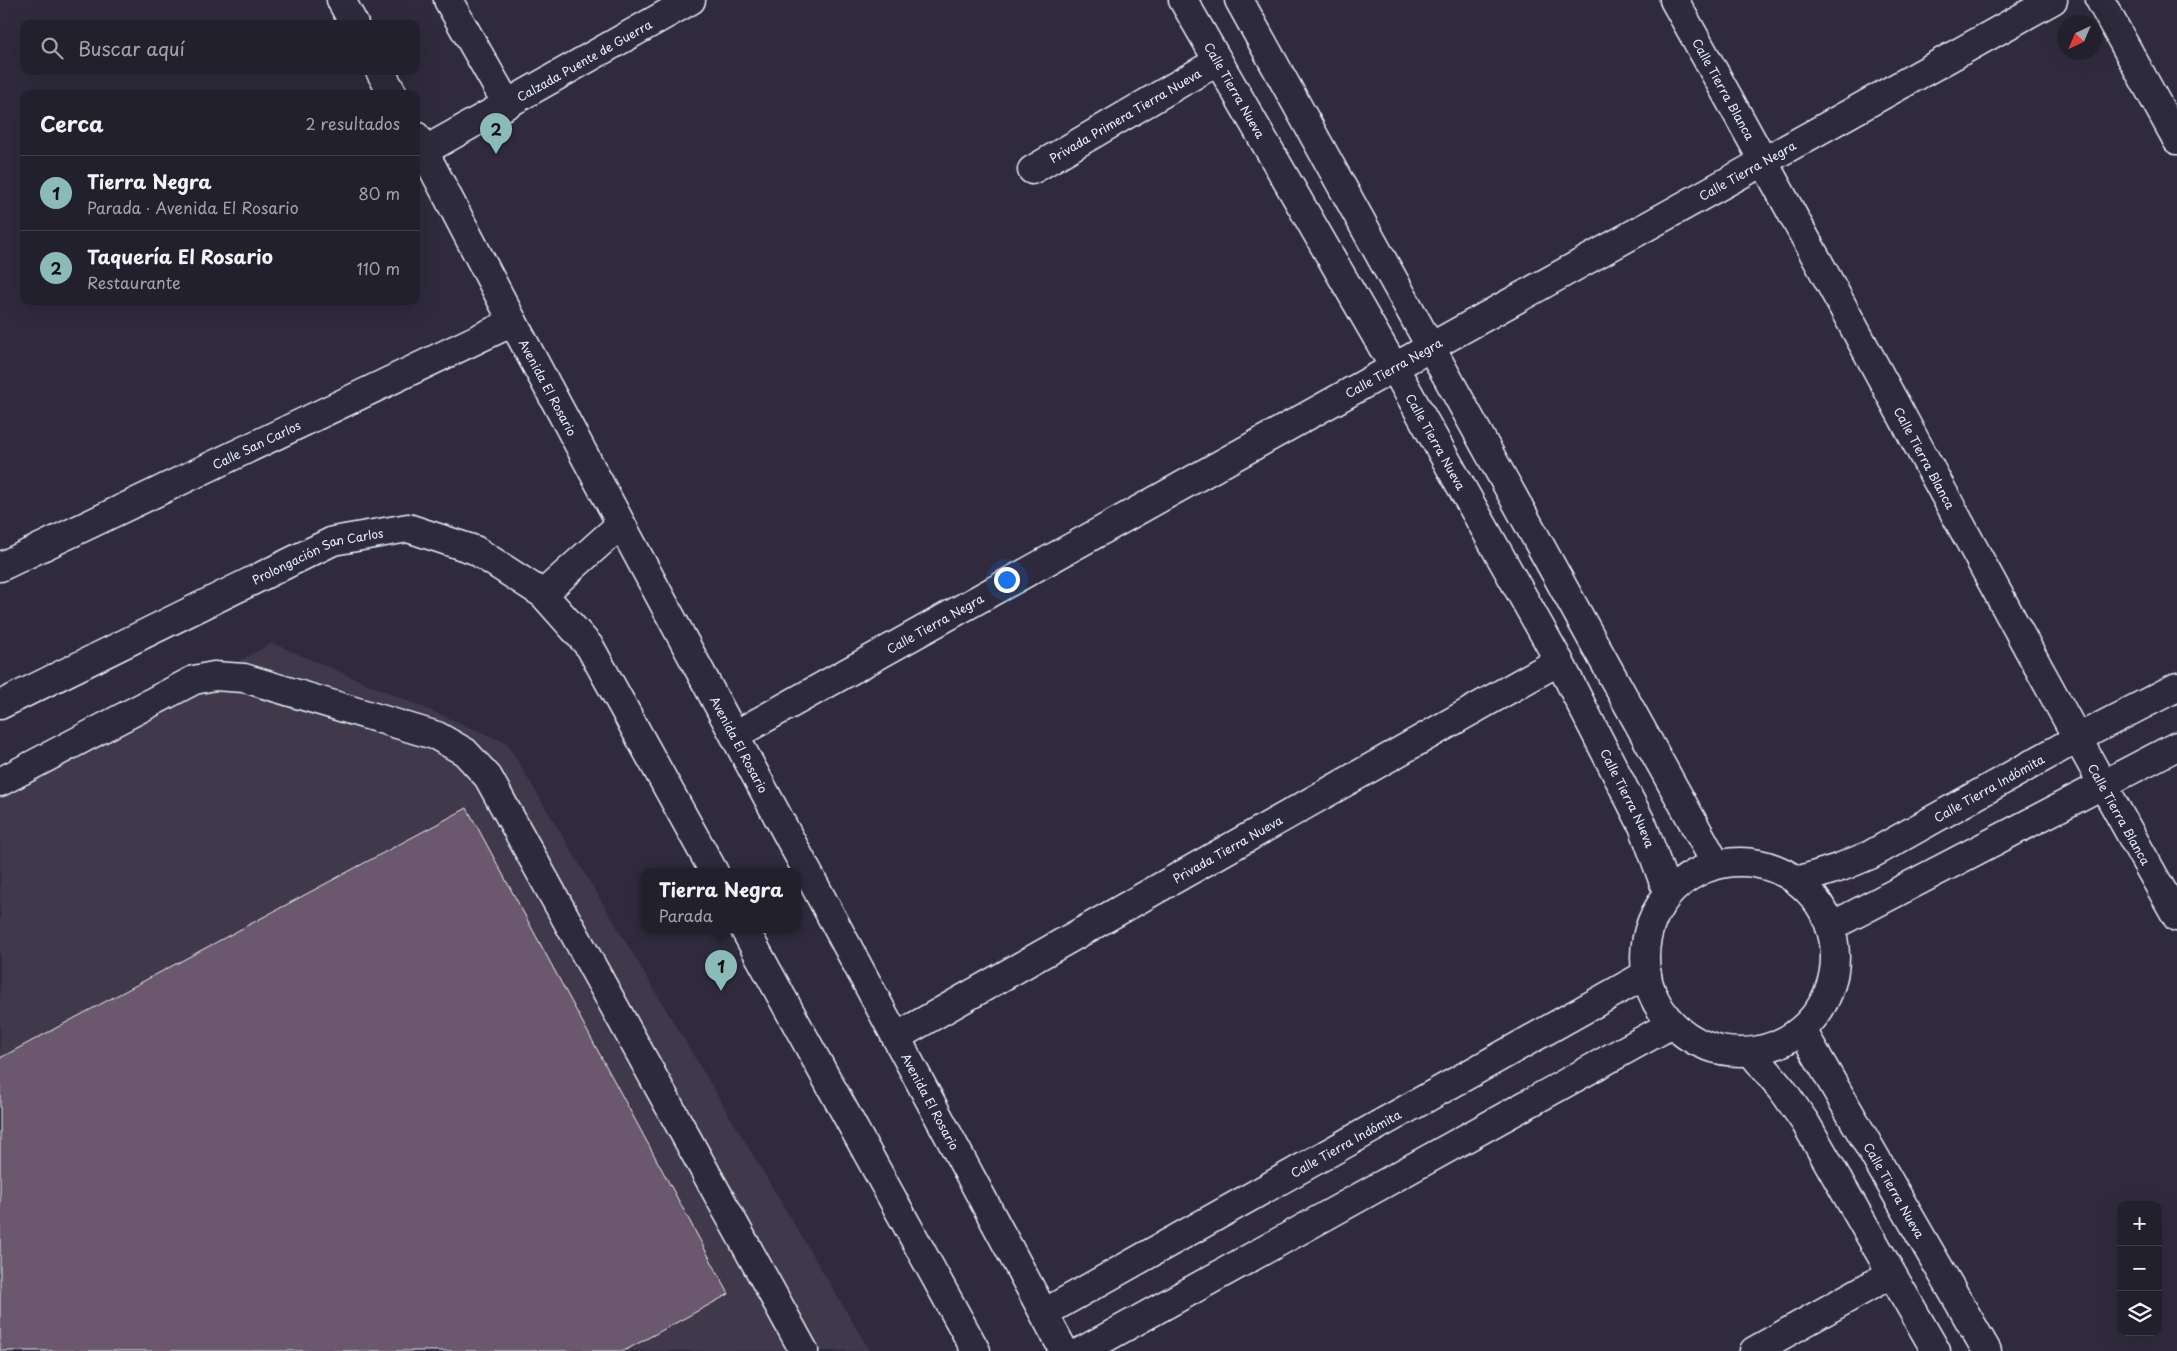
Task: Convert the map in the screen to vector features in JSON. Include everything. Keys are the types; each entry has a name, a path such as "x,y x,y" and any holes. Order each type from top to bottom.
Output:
{"street":[{"path":"341,0 352,20"},
{"path":"448,0 507,104"},
{"name":"Calzada Puente de Guerra","path":"420,143 507,104 691,0"},
{"name":"Calle Tierra Nueva","path":"1183,0 1394,367 1559,661 1643,826 1668,894"},
{"path":"1239,0 1716,864"},
{"name":"Calle Tierra Blanca","path":"1674,0 1765,161 2102,784 2177,917"},
{"name":"Calle Tierra Negra","path":"735,735 2053,0"},
{"path":"2100,0 2177,140"},
{"name":"Privada Primera Tierra Nueva","path":"1032,170 1218,61"},
{"path":"382,75 391,90"},
{"name":"Avenida El Rosario","path":"420,143 513,322 1064,1351"},
{"name":"Calle San Carlos","path":"0,568 513,322"},
{"path":"621,524 542,594 590,647 712,868"},
{"name":"Prolongación San Carlos","path":"0,705 333,542 408,528 475,550 542,594"},
{"name":"Privada Tierra Nueva","path":"896,1037 1559,661"},
{"path":"0,782 194,680 214,676 244,678 437,736 465,752 488,777 795,1348"},
{"name":"Calle Tierra Indómita","path":"1797,881 1841,867 1870,855 2078,738 2177,687"},
{"path":"1830,927 2177,746"},
{"path":"1744,862 1772,868 1797,881 1817,901 1830,927 1835,954 1832,982 1821,1008 1802,1030 1778,1045 1751,1052 1722,1050 1696,1040 1672,1024 1656,1000 1647,974 1646,946 1653,918 1668,894 1690,876 1716,864 1744,862"},
{"path":"747,933 976,1351"},
{"name":"Calle Tierra Indómita","path":"1044,1313 1647,974"},
{"path":"1082,1351 1672,1024"},
{"name":"Calle Tierra Nueva","path":"1802,1030 1987,1351"},
{"path":"1751,1052 1782,1089 1805,1122 1936,1351"},
{"path":"1754,1351 1891,1274"}],"shaded area":[{"path":"272,643 507,743 870,1351 0,1351 0,791"}],"building":[{"path":"467,808 729,1294 624,1351 0,1351 0,1058"}],"place":[{"name":"Taquería El Rosario","path":"496,154"},
{"name":"Tierra Negra","path":"721,991"}]}
